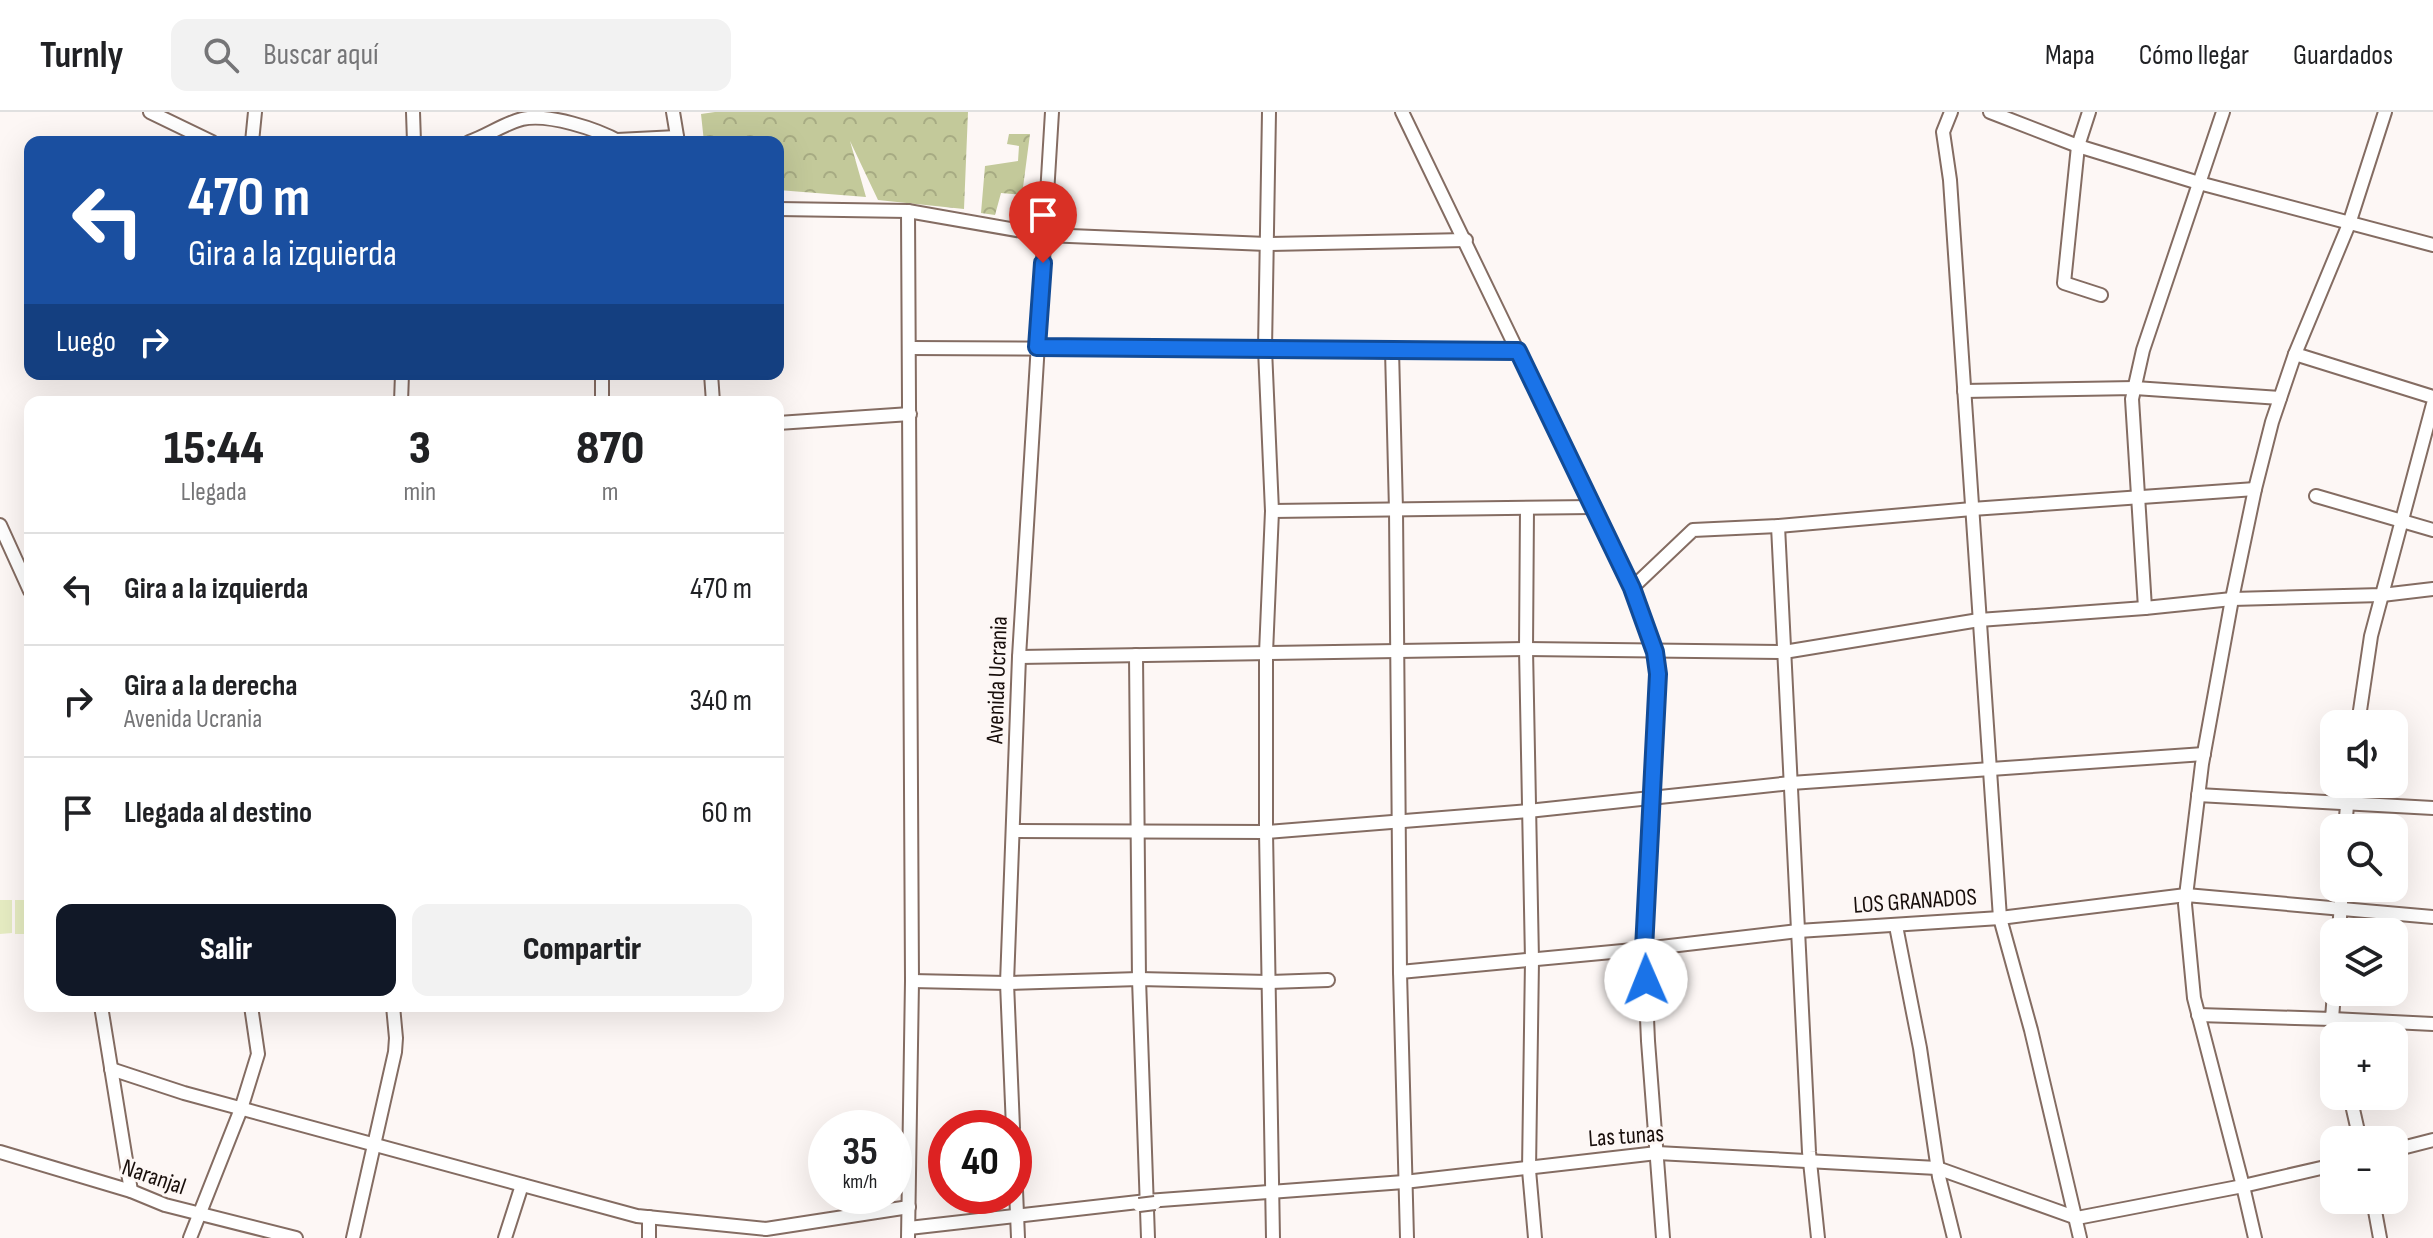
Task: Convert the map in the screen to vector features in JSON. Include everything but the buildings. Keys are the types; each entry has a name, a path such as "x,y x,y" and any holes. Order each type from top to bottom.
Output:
{"street":[{"path":"150,112 200,136"},
{"path":"253,136 255,112"},
{"path":"413,112 414,136"},
{"path":"673,112 677,136"},
{"name":"Avenida Ucrania","path":"1012,1110 1007,983 1019,657 1052,112"},
{"path":"1269,112 1265,349 1272,511 1266,653 1266,832 1273,1238"},
{"path":"1402,112 1632,588 1655,652 1658,674 1644,949 1663,1238"},
{"path":"1951,112 1943,132 1950,180 2000,918 2031,1030 2080,1238"},
{"path":"1990,112 2078,146 2199,183 2433,245"},
{"path":"2089,112 2078,146 2064,283 2101,295"},
{"path":"2145,608 2132,399 2143,350 2223,112"},
{"path":"2255,1238 2194,998 2186,895 2204,754 2255,489 2295,354 2349,224 2385,112"},
{"path":"500,135 526,118 584,127 606,136"},
{"path":"784,209 908,211 1045,235 1267,244 1466,240"},
{"path":"908,211 910,1110"},
{"path":"909,348 1518,351"},
{"path":"1392,350 1400,972 1407,1238"},
{"path":"2295,354 2433,397"},
{"path":"1964,391 2135,388 2280,398"},
{"path":"2360,710 2371,636 2433,404"},
{"path":"784,423 910,414"},
{"path":"1632,588 1693,530 2255,489"},
{"path":"2316,496 2433,530"},
{"path":"1272,511 1593,507"},
{"path":"1527,508 1526,649 1532,960 1529,1166 1535,1238"},
{"path":"0,525 24,578"},
{"path":"1778,526 1810,1162 1818,1238"},
{"path":"1019,657 1526,649 1784,652 1979,620 2232,599 2382,595 2433,589"},
{"path":"1136,655 1139,979 1148,1238"},
{"path":"1014,831 1266,832 1528,811 1791,783 2204,754"},
{"path":"2198,795 2433,808"},
{"path":"2346,814 2348,798"},
{"name":"LOS GRANADOS","path":"1400,972 1798,931 2000,918 2186,895 2433,917"},
{"path":"2340,918 2341,902"},
{"path":"1896,926 1920,1048 1937,1168 1954,1238"},
{"path":"912,981 1328,980"},
{"path":"2333,1006 2333,1022"},
{"path":"102,1012 131,1191"},
{"path":"190,1238 241,1109 258,1054 252,1012"},
{"path":"353,1238 395,1052 394,1012"},
{"path":"2198,1015 2433,1024"},
{"path":"111,1069 241,1109 637,1216 766,1234 872,1214"},
{"path":"2408,1146 2433,1140"},
{"name":"Naranjal","path":"0,1152 131,1191 165,1205 296,1238"},
{"name":"Las tunas","path":"909,1233 1147,1203 1404,1182 1657,1153 1937,1168 2077,1218"},
{"path":"2077,1218 2320,1168"},
{"path":"505,1238 522,1185"},
{"path":"1017,1214 1018,1238"},
{"path":"2376,1214 2380,1238"},
{"path":"649,1217 649,1238"}],"green space":[{"path":"968,112 964,209 878,200 850,141 866,197 784,190 784,136 703,136 701,114"},
{"path":"1009,134 1030,134 1022,195 1001,193 995,215 981,213 985,166 1018,161 1019,146 1007,144"},
{"path":"0,900 12,900 12,933 0,934"},
{"path":"15,900 24,900 24,934 15,934"}],"route":[{"path":"1043,263 1037,347 1518,351 1632,588 1655,652 1658,674 1644,949 1646,980"}]}
